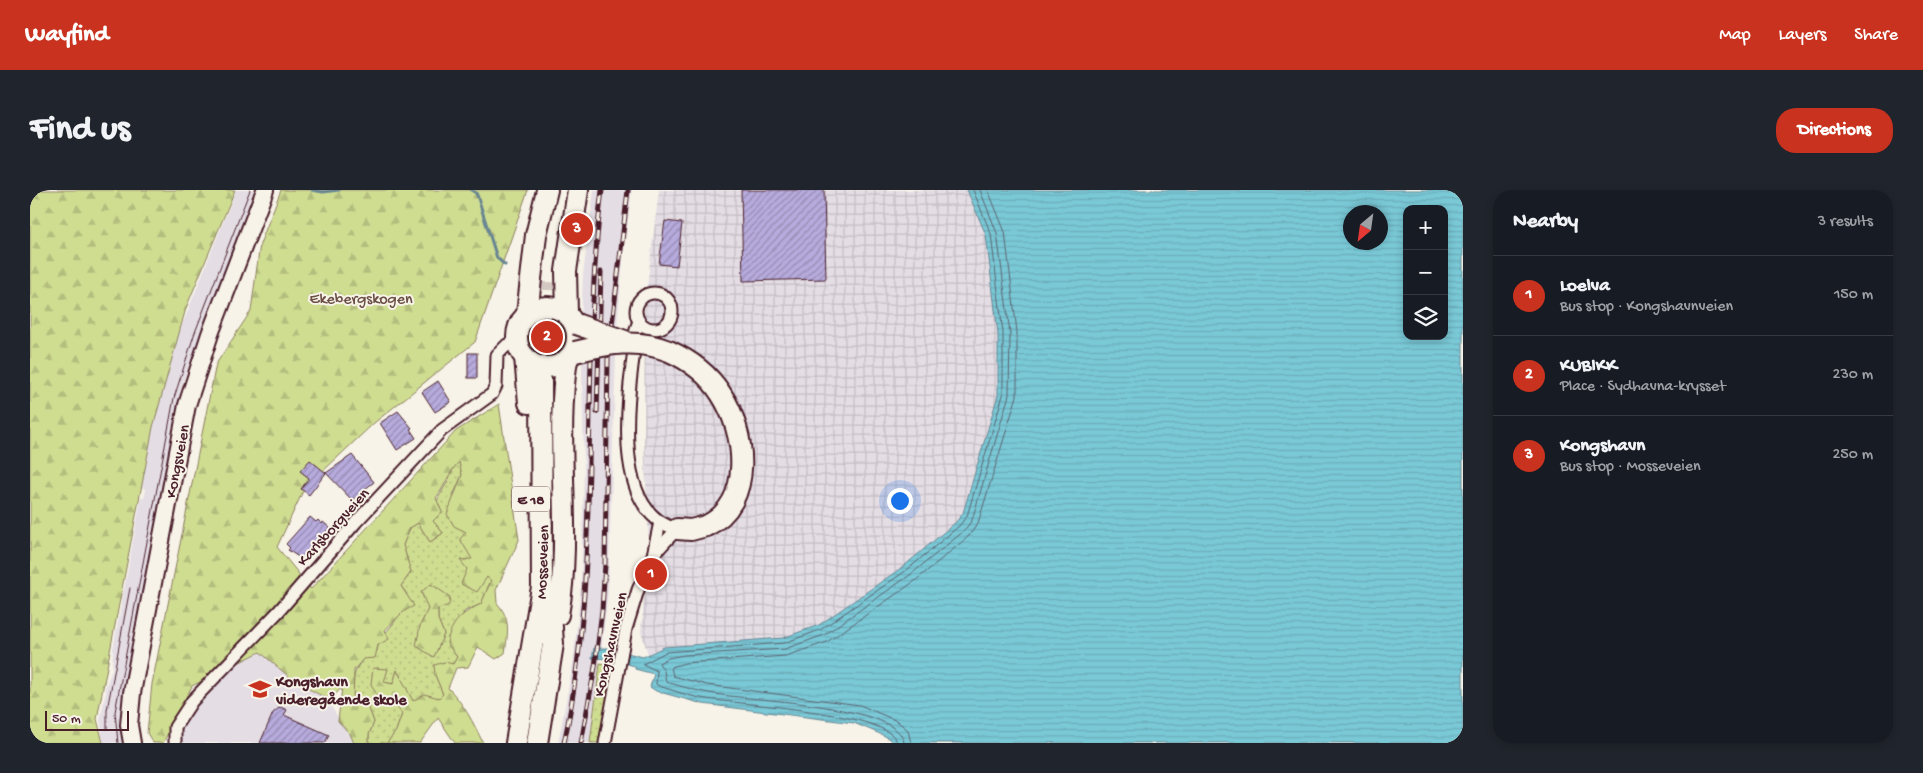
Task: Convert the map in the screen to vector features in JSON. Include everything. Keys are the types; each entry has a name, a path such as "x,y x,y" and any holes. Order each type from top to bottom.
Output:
{"highway":[{"name":"E 18","path":"533,642 529,391 518,330 527,314 536,235 547,190"},
{"path":"558,190 550,226 548,282 566,190"},
{"name":"E 18","path":"553,644 563,578 562,408 572,354 577,338 564,289 578,190"},
{"path":"527,314 536,308 547,306 557,308 572,320 629,342 659,348 688,361 712,382 731,411 740,448 739,481 729,507 721,516 706,526 690,530 669,526"},
{"path":"521,349 538,365 553,366 572,354 629,342"},
{"name":"Mosseveien","path":"516,743 540,606 545,379 553,644 537,743"}],"main road":[{"name":"Kongsveien","path":"132,743 129,725 132,693 187,405 203,352 265,190"}],"street":[{"path":"633,364 653,329 666,325 672,314 670,302 663,295 652,293 643,297 636,311 639,321 633,336 633,364 629,408 632,474 641,501 647,511 669,526"},
{"path":"639,321 653,329"},
{"name":"Karlsborgveien","path":"175,743 175,727 192,701 278,612 356,522 442,430 492,394 497,384 497,355 507,345 521,349"},
{"name":"Kongshavnveien","path":"653,555 669,526"},
{"name":"Kongshavnveien","path":"605,743 623,638 638,590 653,555 669,526"}],"shaded area":[{"path":"236,190 254,190 182,385 123,689 120,718 123,743 103,743 100,720 106,692 105,688 112,670 113,649 141,498 144,498 146,490 140,485 165,370 170,370 173,348"},
{"path":"594,190 632,190 624,248 617,326 608,592 590,743 558,743 573,664 581,586 584,469 581,321 583,275"},
{"path":"659,190 967,190 986,234 998,334 998,395 963,513 956,522 904,566 819,625 784,638 664,647 648,654 641,632 649,546 644,441 645,303"},
{"name":"Kongshavn videregående skole","path":"260,652 294,681 326,698 354,743 181,743 181,727 189,712 232,666"}],"green space":[{"path":"30,190 235,190 186,308 153,427 97,719 103,743 30,743"},
{"name":"Ekebergskogen","path":"281,190 528,190 475,342 374,423 304,489 277,547 311,589 456,431 499,404 519,540 496,590 497,603 505,615 507,626 505,653 496,659 478,647 468,667 456,668 448,688 472,721 483,743 455,743 438,718 420,743 387,743 396,731 402,714 396,705 383,707 371,684 373,668 388,669 384,682 393,684 397,670 413,701 424,694 439,698 443,694 435,675 434,665 445,662 453,664 457,657 447,643 451,629 458,619 481,604 491,581 487,577 477,592 461,584 467,569 460,560 472,559 460,539 466,532 454,526 447,514 462,475 459,462 452,470 436,498 442,512 433,521 443,533 430,542 418,523 410,528 403,545 411,572 401,586 414,606 401,614 385,630 389,639 378,645 375,658 363,659 354,670 353,703 360,702 365,698 374,722 369,734 369,743 354,743 350,734 338,721 342,687 335,695 326,698 294,681 260,652 192,686 163,743 153,743 147,733 152,684 216,364 251,311 260,244"},
{"path":"547,318 561,323 566,337 561,351 547,356 533,351 528,337 533,323"},
{"path":"459,461 462,475 453,496 466,532 487,577 491,580 481,604 465,611 447,643 457,657 453,664 435,675 443,694 439,698 413,701 403,686 401,676 397,671 393,684 384,682 373,668 402,714 396,731 387,743 369,743 369,734 374,722 365,698 353,704 355,672 362,661 377,651 381,639 395,620 407,594 401,586 411,572 403,545 410,528 418,523 430,542 443,533 433,521 435,509 438,499","holes":["428,609 438,609 438,619 444,634 433,657 426,651 420,626"]},
{"path":"431,584 450,597 449,605 438,609 438,619 444,634 434,657 416,646 420,626 428,609 421,592"},
{"path":"600,663 610,665 612,672 599,743 590,743"}],"water":[{"path":"967,190 1463,190 1463,743 895,743 885,736 854,723 703,704 656,691 650,687 654,674 635,669 635,666 609,659 592,658 594,648 608,648 643,657 664,647 783,638 819,625 904,566 956,522 963,513 998,395 998,334 986,235"}],"building":[{"path":"741,190 824,190 826,279 743,281"},
{"path":"665,221 682,223 677,266 659,264"},
{"path":"468,353 477,353 477,378 468,378"},
{"path":"438,381 451,402 435,412 422,392"},
{"path":"398,411 412,428 410,429 416,438 397,450 380,423"},
{"path":"352,455 374,482 365,489 367,491 352,500 326,473"},
{"path":"310,460 326,473 309,495 301,489 309,478 300,471"},
{"path":"310,517 316,522 318,520 322,524 323,522 330,528 303,560 288,550 290,548 286,544"},
{"name":"Kongshavn videregående skole","path":"280,707 287,710 284,715 329,735 325,743 260,743 273,713"}],"waterway":[{"path":"312,190 323,192 339,190"},
{"path":"471,190 476,193 478,198 497,258 505,265"}],"tunnel":[{"path":"541,380 544,282"}],"tram line":[{"path":"118,743 115,712 174,398 194,335 250,190"},
{"path":"107,729 107,710 130,588"}],"railway":[{"path":"564,743 576,675 583,606 587,537 595,259 602,190"},
{"path":"581,743 595,667 602,610 605,564 608,359 628,190"},
{"path":"597,412 601,272"}],"place":[{"name":"Kongshavn","path":"577,229"},
{"name":"KUBIKK","path":"547,337"},
{"name":"Loelva","path":"651,574"},
{"name":"Kongshavn videregående skole","path":"260,689"}]}
